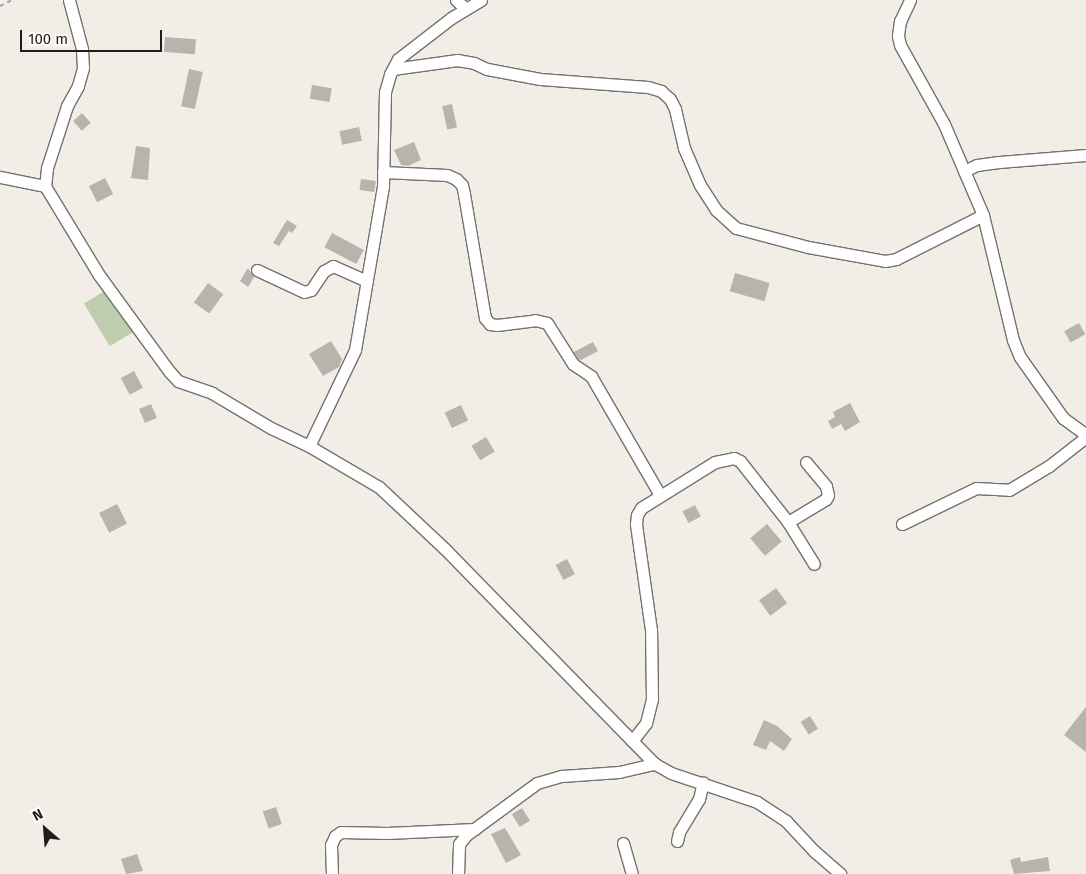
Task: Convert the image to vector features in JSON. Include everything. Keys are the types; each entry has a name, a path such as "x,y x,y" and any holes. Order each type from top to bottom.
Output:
{"street":[{"path":"69,0 82,49 83,68 78,86 67,106 47,168 45,186 100,274 153,352 173,376 178,381 212,393 271,428 309,446 379,488 444,548 655,764 671,773 703,782 757,802 778,816 840,874"},
{"path":"456,0 466,9"},
{"path":"309,446 355,350 383,172 385,92 393,69 398,59 481,0"},
{"path":"902,524 976,488 1009,490 1049,466 1086,436 1063,418 1020,357 1011,333 983,215 944,124 900,45 898,36 900,21 910,0"},
{"path":"393,69 457,60 474,63 486,69 540,79 648,87 661,91 670,99 676,109 684,148 700,185 716,210 736,228 808,247 885,261 896,259 983,215"},
{"path":"964,171 999,162 1086,155"},
{"path":"383,172 446,175 456,179 462,185 485,318 490,324 497,325 535,320 548,323 574,364 591,376 660,495"},
{"path":"0,177 45,186"},
{"path":"257,270 304,292 311,290 324,271 332,266 367,281"},
{"path":"632,741 646,723 652,699 651,630 636,524 637,515 641,508 715,462 734,458 740,461 788,522 814,564"},
{"path":"788,522 826,499 828,495 826,486 806,462"},
{"path":"458,874 459,844 475,829 537,783 562,776 619,772 655,764"},
{"path":"677,841 679,832 699,799 703,782"},
{"path":"332,874 332,845 335,836 341,832 387,833 475,829"},
{"path":"623,843 632,874"}],"path":[{"path":"0,6 12,0"}],"green space":[{"path":"108,289 134,332 110,346 84,303"}],"building":[{"path":"165,37 196,39 195,54 164,52"},
{"path":"189,69 203,72 195,109 181,106"},
{"path":"312,85 332,88 330,102 310,99"},
{"path":"452,104 457,127 447,130 442,106"},
{"path":"82,113 91,123 82,131 73,121"},
{"path":"359,127 362,141 342,145 339,131"},
{"path":"414,142 421,160 408,166 401,165 394,150"},
{"path":"136,146 150,148 148,180 131,178"},
{"path":"105,178 113,194 97,202 89,186"},
{"path":"361,179 376,181 374,192 359,190"},
{"path":"287,220 297,226 292,233 289,231 279,246 273,243"},
{"path":"332,233 364,250 356,264 324,247"},
{"path":"248,268 254,277 248,287 240,281"},
{"path":"735,273 770,283 764,301 730,291"},
{"path":"208,283 223,294 209,314 194,302"},
{"path":"1079,323 1085,334 1070,343 1064,331"},
{"path":"331,341 342,359 339,367 323,376 309,354"},
{"path":"593,342 598,351 581,360 578,359 574,352"},
{"path":"134,371 143,388 130,395 121,378"},
{"path":"850,403 860,422 845,431 841,424 832,429 828,421 835,417 833,412"},
{"path":"151,404 157,418 145,423 139,409"},
{"path":"461,405 468,420 452,428 445,413"},
{"path":"486,437 495,452 480,460 471,446"},
{"path":"117,504 127,524 109,533 99,513"},
{"path":"695,505 701,517 688,523 683,511"},
{"path":"767,524 782,542 765,556 750,538"},
{"path":"567,559 575,574 564,580 556,565"},
{"path":"776,588 787,603 770,616 759,600"},
{"path":"1086,707 1086,752 1064,735"},
{"path":"810,716 818,729 809,735 801,722"},
{"path":"764,720 777,726 792,739 784,751 770,741 766,750 753,745"},
{"path":"276,807 282,824 269,829 263,812"},
{"path":"522,808 530,821 520,827 512,814"},
{"path":"505,828 521,855 506,863 491,834"},
{"path":"137,854 143,871 126,874 121,859"},
{"path":"1020,857 1021,862 1048,857 1050,871 1014,874 1010,860"}]}
